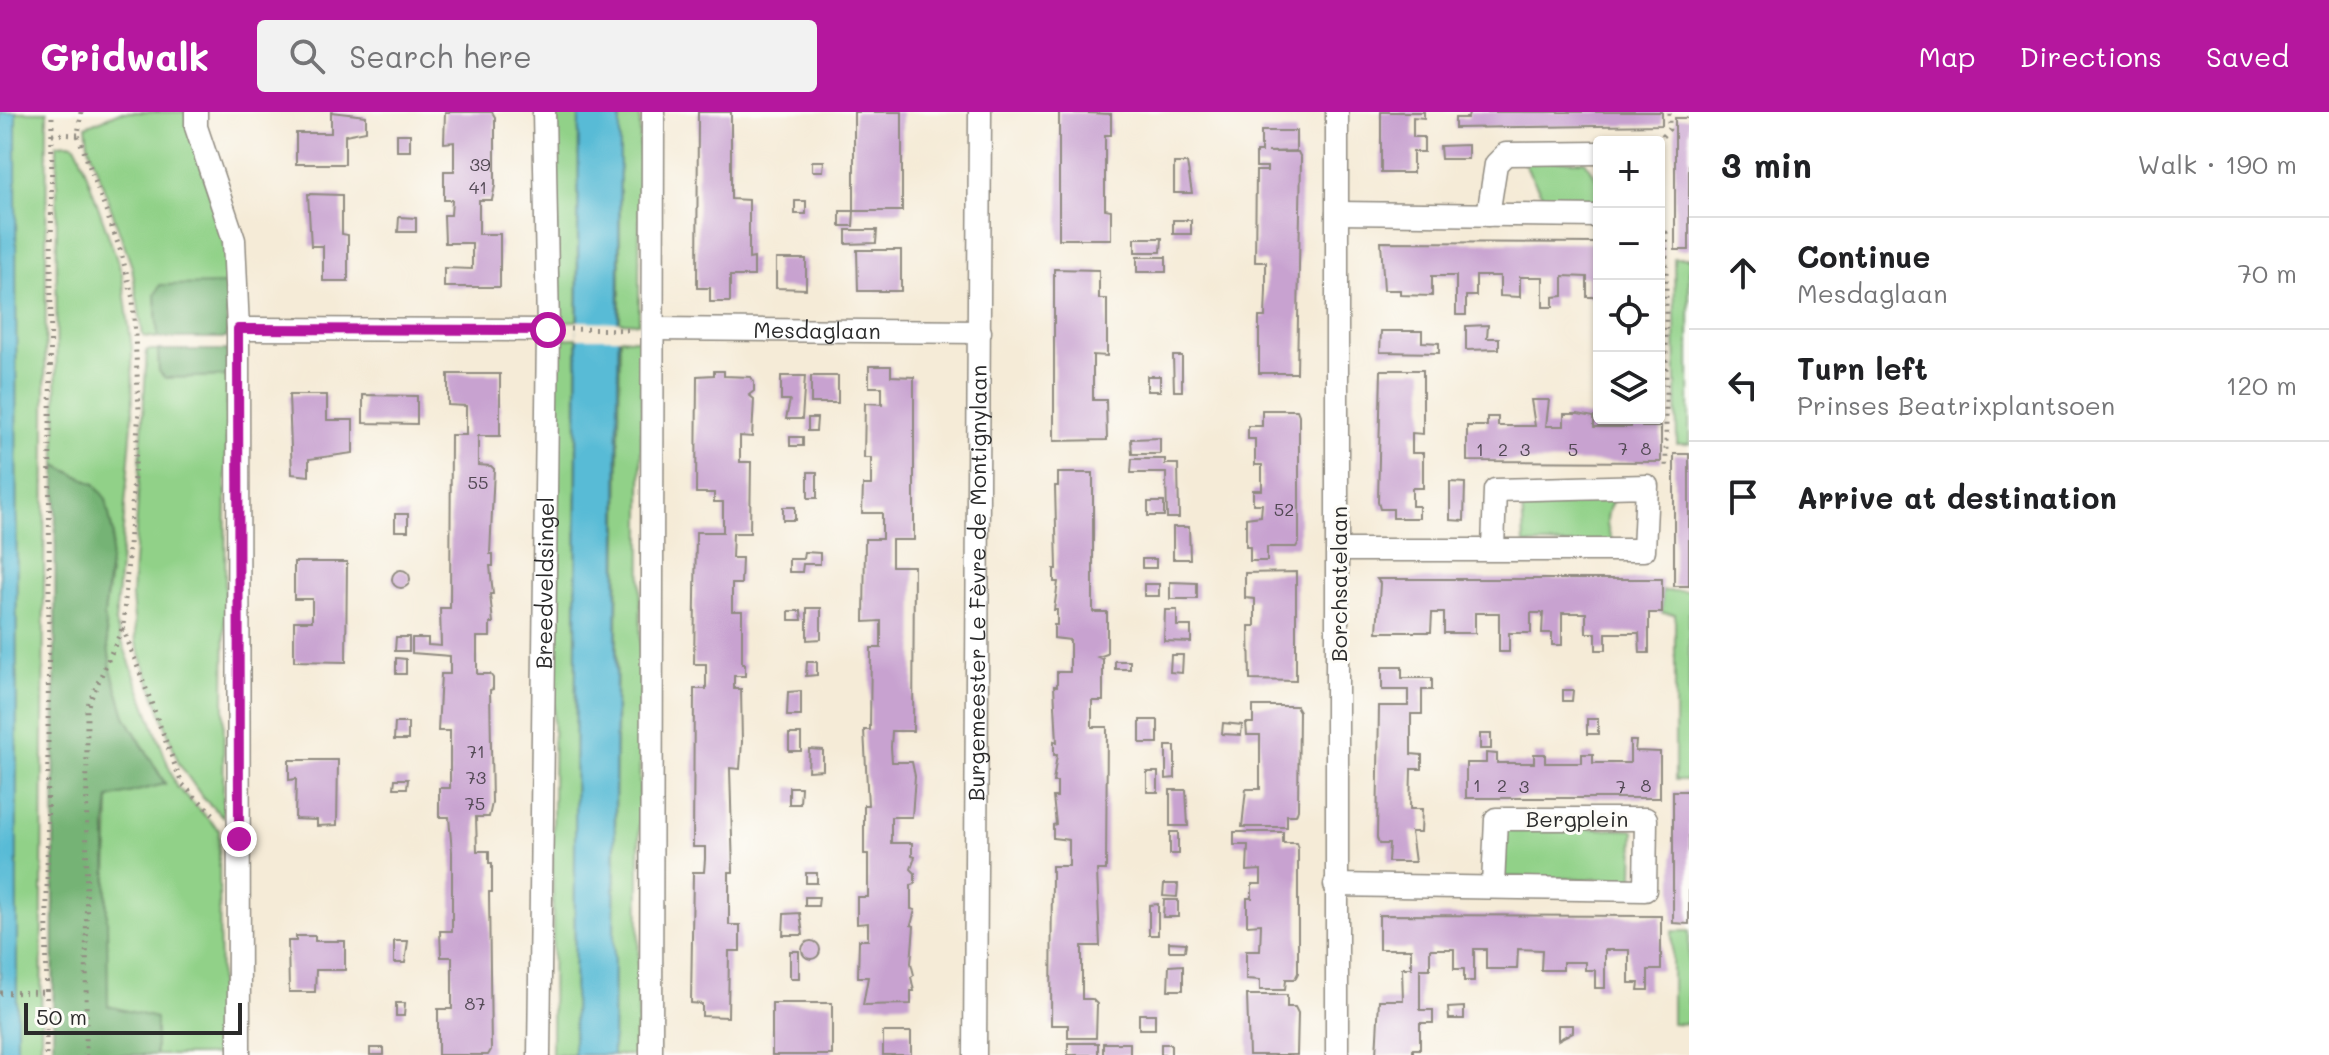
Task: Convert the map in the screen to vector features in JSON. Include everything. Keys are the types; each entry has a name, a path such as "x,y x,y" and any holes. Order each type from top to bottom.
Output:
{"street":[{"path":"196,112 196,127 234,240 238,329 239,1055"},
{"name":"Breedveldsingel","path":"539,1055 548,330 544,112"},
{"path":"651,1055 653,112"},
{"name":"Burgemeester Le Fèvre de Montignylaan","path":"975,1055 980,112"},
{"name":"Borchsatelaan","path":"1337,112 1340,550 1335,885 1337,1055"},
{"path":"1488,215 1496,164 1506,154 1593,153"},
{"path":"1337,213 1593,216"},
{"path":"238,329 548,330"},
{"name":"Mesdaglaan","path":"653,329 980,332"},
{"path":"1340,550 1644,550 1647,486 1495,490 1493,549"},
{"name":"Bergplein","path":"1335,885 1493,885 1645,890 1646,819 1496,819 1493,885"}],"path":[{"path":"46,1055 52,112"},
{"path":"81,112 78,135 121,252 133,299 139,410 123,627 87,707 86,1055"},
{"path":"1663,136 1669,129 1669,112"},
{"path":"52,134 78,135"},
{"path":"1647,486 1666,470 1665,232"},
{"path":"577,329 620,330"},
{"path":"123,627 182,784 239,839"},
{"path":"0,993 47,992"}],"green space":[{"path":"16,112 47,112 41,1055 17,1055"},
{"path":"120,112 185,112 227,253 227,284 155,295 158,338 143,336 132,267 88,144 86,126"},
{"path":"557,112 579,112 577,321 556,321"},
{"path":"620,112 640,112 639,323 620,322"},
{"path":"57,144 75,145 80,155 122,274 132,349 133,412 115,623 176,786 219,830 220,1055 156,1055 156,1018 108,1007 105,973 109,798 165,783 125,716 111,669 104,615 110,574 94,484 56,465"},
{"path":"1522,160 1585,161 1593,173 1593,209 1549,207"},
{"path":"1674,258 1689,258 1689,444 1677,444"},
{"path":"227,284 227,338 158,338 155,295 160,285"},
{"path":"577,338 574,1055 552,1055 555,339"},
{"path":"620,338 642,340 638,1055 613,1055"},
{"path":"147,350 158,350 159,371 165,378 227,376 223,817 203,798 179,764 136,643 132,596"},
{"path":"158,350 227,350 227,376 165,378 159,371"},
{"path":"56,465 94,484 106,499 113,534 104,615 111,669 125,716 165,784 109,798 106,826 108,1006 156,1018 156,1055 53,1055"},
{"path":"1614,497 1607,521 1615,545 1524,544 1522,498"},
{"path":"1662,591 1689,591 1689,780 1675,780 1675,614 1662,613"},
{"path":"1505,826 1634,830 1633,880 1504,877"},
{"path":"1672,931 1689,931 1688,1024 1672,1023"}],"water":[{"path":"0,112 16,112 17,1055 0,1055"},
{"path":"579,112 620,112 613,1055 574,1055"}],"pier":[{"path":"577,321 620,322 620,338 577,338"}],"building":[{"path":"331,112 366,116 366,131 345,135 345,164 296,164 296,133 331,133"},
{"path":"445,112 492,112 495,117 495,186 492,200 479,200 479,234 500,234 500,287 444,287 444,268 472,269 472,243 445,243 444,215 451,215 452,200 444,200 444,171 454,171 454,142 444,143"},
{"path":"698,112 731,112 731,199 749,200 749,259 754,258 754,276 730,276 730,302 710,302 710,288 697,288"},
{"path":"854,112 902,112 902,211 854,211"},
{"path":"1059,112 1111,114 1111,135 1105,135 1105,209 1111,210 1111,239 1059,239"},
{"path":"1381,112 1424,112 1424,118 1413,117 1413,137 1424,137 1424,152 1413,152 1413,173 1381,173"},
{"path":"1469,112 1662,112 1662,125 1455,128 1455,118 1468,118"},
{"path":"1675,118 1689,118 1689,250 1675,250"},
{"path":"1261,131 1296,131 1296,151 1268,152 1298,152 1301,158 1297,373 1259,373 1259,317 1265,317 1266,262 1255,262 1256,171 1267,171 1267,167 1256,167 1256,152 1261,152"},
{"path":"397,134 410,134 410,151 397,151"},
{"path":"1468,145 1468,159 1441,159 1440,146"},
{"path":"812,161 824,161 823,171 812,171"},
{"path":"1174,163 1187,163 1192,193 1174,193"},
{"path":"308,194 342,195 342,234 348,235 348,281 323,281 323,246 311,246"},
{"path":"795,201 806,201 806,214 795,214"},
{"path":"840,211 854,211 853,226 840,226"},
{"path":"399,217 416,218 416,232 398,232"},
{"path":"1173,220 1191,220 1191,234 1173,234"},
{"path":"846,230 877,230 876,243 846,244"},
{"path":"1135,238 1162,238 1161,252 1135,252"},
{"path":"1381,242 1593,243 1593,297 1587,297 1587,277 1563,276 1563,296 1553,297 1553,307 1543,307 1543,277 1520,277 1520,297 1500,296 1500,276 1476,276 1476,296 1466,296 1466,315 1456,315 1456,276 1432,276 1432,296 1400,295 1400,290 1384,290"},
{"path":"857,250 901,250 901,291 858,291"},
{"path":"1137,257 1166,257 1166,272 1137,272"},
{"path":"776,259 806,259 806,289 776,288"},
{"path":"1054,269 1099,270 1099,299 1107,299 1107,356 1093,355 1093,400 1106,400 1107,440 1054,441"},
{"path":"1488,325 1487,338 1499,338 1499,349 1466,350 1466,326"},
{"path":"1381,331 1422,331 1422,342 1439,343 1439,353 1380,352"},
{"path":"1173,356 1182,356 1182,391 1174,391"},
{"path":"869,366 891,366 891,376 914,377 914,540 892,540 892,566 914,566 913,731 892,731 891,747 892,762 912,762 915,776 912,817 891,817 891,843 912,843 912,856 915,857 911,869 915,873 915,884 911,885 911,909 915,910 911,925 914,926 911,963 914,975 911,977 914,991 911,991 911,1004 863,1005 868,977 858,977 859,940 868,940 868,923 857,924 857,897 868,897 868,854 864,854 864,805 868,805 864,730 870,730 871,648 881,648 881,621 864,622 865,539 882,539 882,513 862,513 863,485 871,485 871,458 864,458 865,403 882,404 882,387 869,387"},
{"path":"1381,370 1423,370 1423,434 1412,433 1412,453 1423,453 1423,488 1412,488 1412,506 1419,506 1419,518 1393,518 1393,509 1380,509 1378,502"},
{"path":"714,371 724,371 724,376 751,377 754,382 754,391 749,395 754,399 752,437 740,436 740,462 751,462 750,533 733,533 732,558 742,558 741,584 732,584 732,611 742,611 742,664 745,664 745,676 734,676 734,689 741,689 742,742 740,769 730,768 733,872 729,872 729,925 740,925 740,951 729,951 728,1017 702,1016 702,1004 691,1003 693,872 704,872 705,859 705,847 693,847 694,689 706,689 706,664 694,664 696,532 723,532 723,502 714,502 714,493 696,493 697,376 714,375"},
{"path":"448,374 500,374 500,436 478,436 478,465 494,469 490,554 493,554 493,566 490,566 493,594 490,594 493,623 490,623 490,637 477,637 477,674 490,674 493,678 493,689 490,690 492,803 489,817 476,817 477,851 489,851 489,863 492,863 492,892 489,892 491,1050 488,1055 438,1055 438,1009 452,1009 452,957 441,957 440,931 452,931 452,852 449,817 439,817 439,788 450,788 450,731 438,731 441,674 450,674 450,656 412,653 412,638 428,638 428,645 441,646 440,608 450,608 451,435 466,435 466,406 448,405"},
{"path":"781,376 805,376 802,419 786,419 790,400 781,400"},
{"path":"811,376 838,376 838,403 811,403"},
{"path":"1147,376 1160,376 1160,391 1147,391"},
{"path":"289,395 327,395 327,420 353,420 353,453 309,459 309,476 292,474"},
{"path":"363,395 417,396 417,424 363,423"},
{"path":"1531,400 1549,400 1546,426 1564,426 1564,414 1578,414 1593,417 1594,427 1642,424 1642,427 1661,427 1661,462 1467,461 1467,426 1487,426 1487,417 1498,417 1498,426 1535,426"},
{"path":"1262,410 1297,410 1299,415 1299,542 1296,547 1267,547 1267,561 1250,561 1250,547 1246,547 1246,518 1261,516 1262,504 1253,504 1253,490 1262,490 1262,465 1255,465 1255,439 1248,439 1248,426 1262,426"},
{"path":"808,418 817,418 816,431 808,431"},
{"path":"790,437 803,437 803,446 790,446"},
{"path":"1160,438 1160,454 1132,454 1131,439"},
{"path":"1674,454 1689,454 1689,586 1674,586"},
{"path":"1132,459 1165,459 1165,464 1178,464 1179,518 1167,518 1166,473 1131,473"},
{"path":"808,472 817,472 817,498 808,498"},
{"path":"1058,473 1093,473 1093,612 1107,612 1107,654 1098,657 1103,659 1103,701 1092,701 1092,727 1107,727 1106,870 1097,870 1100,946 1082,946 1082,999 1092,999 1097,1004 1096,1038 1068,1038 1068,1025 1051,1025 1052,866 1069,866 1069,840 1053,838 1053,825 1056,824 1053,797 1057,797 1057,782 1053,782 1057,755 1054,755 1054,741 1057,742 1054,686 1057,686 1057,672 1070,672 1070,640 1054,638 1058,582 1054,582 1054,569 1057,569 1055,486 1058,486"},
{"path":"1450,482 1465,483 1464,521 1450,520"},
{"path":"1148,502 1164,502 1164,516 1148,516"},
{"path":"783,507 795,507 795,520 783,520"},
{"path":"395,514 408,514 408,531 395,531"},
{"path":"1173,527 1189,527 1190,559 1173,559"},
{"path":"804,552 820,553 820,564 803,564 802,572 789,572 789,559 803,559"},
{"path":"1142,559 1156,559 1156,568 1142,568"},
{"path":"294,562 347,562 346,662 294,661 294,621 312,621 312,599 294,599"},
{"path":"401,570 410,579 401,588 392,579"},
{"path":"1296,572 1296,681 1250,680 1249,626 1255,626 1255,599 1245,598 1245,573"},
{"path":"1377,579 1662,579 1662,613 1649,613 1649,653 1640,653 1639,633 1606,633 1606,650 1596,650 1596,633 1586,633 1586,613 1562,613 1562,645 1552,645 1552,633 1542,633 1543,613 1531,613 1531,633 1509,633 1509,652 1499,652 1499,613 1475,613 1475,633 1444,633 1444,613 1432,613 1431,632 1377,632 1380,583"},
{"path":"1170,582 1197,583 1197,599 1170,599"},
{"path":"1144,584 1159,584 1159,596 1144,596"},
{"path":"807,608 821,608 821,639 807,640"},
{"path":"1165,610 1177,610 1177,626 1191,626 1191,642 1164,641"},
{"path":"789,611 801,611 802,620 789,620"},
{"path":"396,637 409,637 409,651 395,651"},
{"path":"1171,655 1183,655 1182,673 1170,672"},
{"path":"396,658 406,659 406,674 396,674"},
{"path":"1115,661 1130,661 1130,669 1115,669"},
{"path":"807,662 817,662 817,675 806,676"},
{"path":"1382,667 1402,667 1402,678 1432,678 1432,690 1422,690 1422,714 1411,714 1411,754 1422,755 1422,769 1411,769 1410,809 1422,809 1421,832 1411,832 1415,862 1388,862 1389,844 1379,844 1377,838 1379,706 1408,706 1408,690 1382,690"},
{"path":"1563,690 1573,690 1572,701 1563,701"},
{"path":"801,691 801,716 787,716 788,692"},
{"path":"1253,706 1296,706 1299,711 1298,809 1296,815 1287,815 1287,827 1242,827 1246,789 1260,789 1260,735 1247,735 1246,723 1253,723"},
{"path":"1587,719 1598,719 1598,734 1587,734"},
{"path":"1140,720 1158,720 1158,743 1140,743"},
{"path":"395,723 408,723 408,740 394,740"},
{"path":"1223,723 1242,725 1241,735 1222,734"},
{"path":"789,734 801,734 801,751 789,751"},
{"path":"1480,734 1491,734 1491,749 1480,749"},
{"path":"1630,741 1636,741 1635,751 1660,752 1660,798 1466,798 1466,763 1486,763 1486,753 1497,754 1497,763 1534,763 1534,754 1545,754 1545,763 1582,763 1582,754 1593,754 1593,763 1630,763"},
{"path":"1166,746 1175,746 1175,778 1166,779"},
{"path":"809,749 823,750 823,770 808,771"},
{"path":"289,760 338,760 337,825 317,826 317,820 295,819 296,779 289,780"},
{"path":"1147,772 1158,772 1158,792 1147,792"},
{"path":"395,779 408,779 407,788 394,788"},
{"path":"789,787 801,787 800,804 789,804"},
{"path":"1170,790 1186,790 1188,826 1170,826"},
{"path":"1673,791 1689,791 1689,924 1673,923"},
{"path":"1170,832 1178,832 1178,854 1170,854"},
{"path":"1234,832 1283,832 1283,843 1296,843 1298,849 1298,973 1295,979 1286,979 1285,990 1260,990 1260,980 1246,979 1246,951 1260,951 1261,924 1247,925 1247,898 1252,898 1252,884 1261,884 1261,870 1247,871 1248,845 1234,845"},
{"path":"806,873 817,873 817,883 806,883"},
{"path":"1164,884 1178,884 1177,897 1163,896"},
{"path":"805,897 819,897 818,906 805,906"},
{"path":"1164,900 1178,900 1178,917 1163,917"},
{"path":"1158,904 1158,935 1149,935 1149,905"},
{"path":"800,913 803,935 783,935 784,914"},
{"path":"1379,915 1661,916 1661,970 1648,970 1648,990 1638,990 1639,983 1629,983 1629,950 1605,950 1605,988 1595,988 1595,970 1585,970 1585,962 1563,962 1563,970 1541,970 1542,950 1518,949 1517,969 1486,969 1486,949 1474,949 1474,981 1464,981 1464,969 1454,969 1454,949 1430,949 1430,969 1420,969 1420,1010 1433,1010 1433,1023 1420,1023 1420,1049 1413,1049 1413,1055 1376,1055 1379,1000 1403,1000 1402,968 1411,968 1411,949 1379,949"},
{"path":"296,936 315,936 315,941 345,941 345,970 316,970 315,992 289,992 288,941 296,941"},
{"path":"394,941 408,941 405,963 394,963"},
{"path":"811,941 820,950 811,959 802,950"},
{"path":"1169,942 1186,943 1185,951 1169,951"},
{"path":"790,951 799,951 799,978 790,978"},
{"path":"1183,965 1183,990 1168,990 1169,966"},
{"path":"1247,995 1287,995 1287,1007 1295,1007 1298,1013 1297,1055 1249,1055"},
{"path":"396,1003 405,1003 404,1016 396,1016"},
{"path":"772,1003 832,1003 832,1055 772,1055"},
{"path":"1464,1007 1464,1019 1449,1019 1448,1008"},
{"path":"1139,1014 1155,1014 1155,1029 1139,1029"},
{"path":"1558,1025 1573,1025 1573,1032 1558,1040"},
{"path":"883,1032 911,1032 911,1055 883,1055"},
{"path":"1068,1043 1098,1043 1098,1055 1068,1055"},
{"path":"1103,1043 1130,1043 1130,1055 1103,1055"},
{"path":"1161,1044 1171,1044 1171,1055 1161,1055"},
{"path":"370,1048 384,1048 384,1055 370,1055"}],"route":[{"path":"239,839 238,329 548,330"}]}
